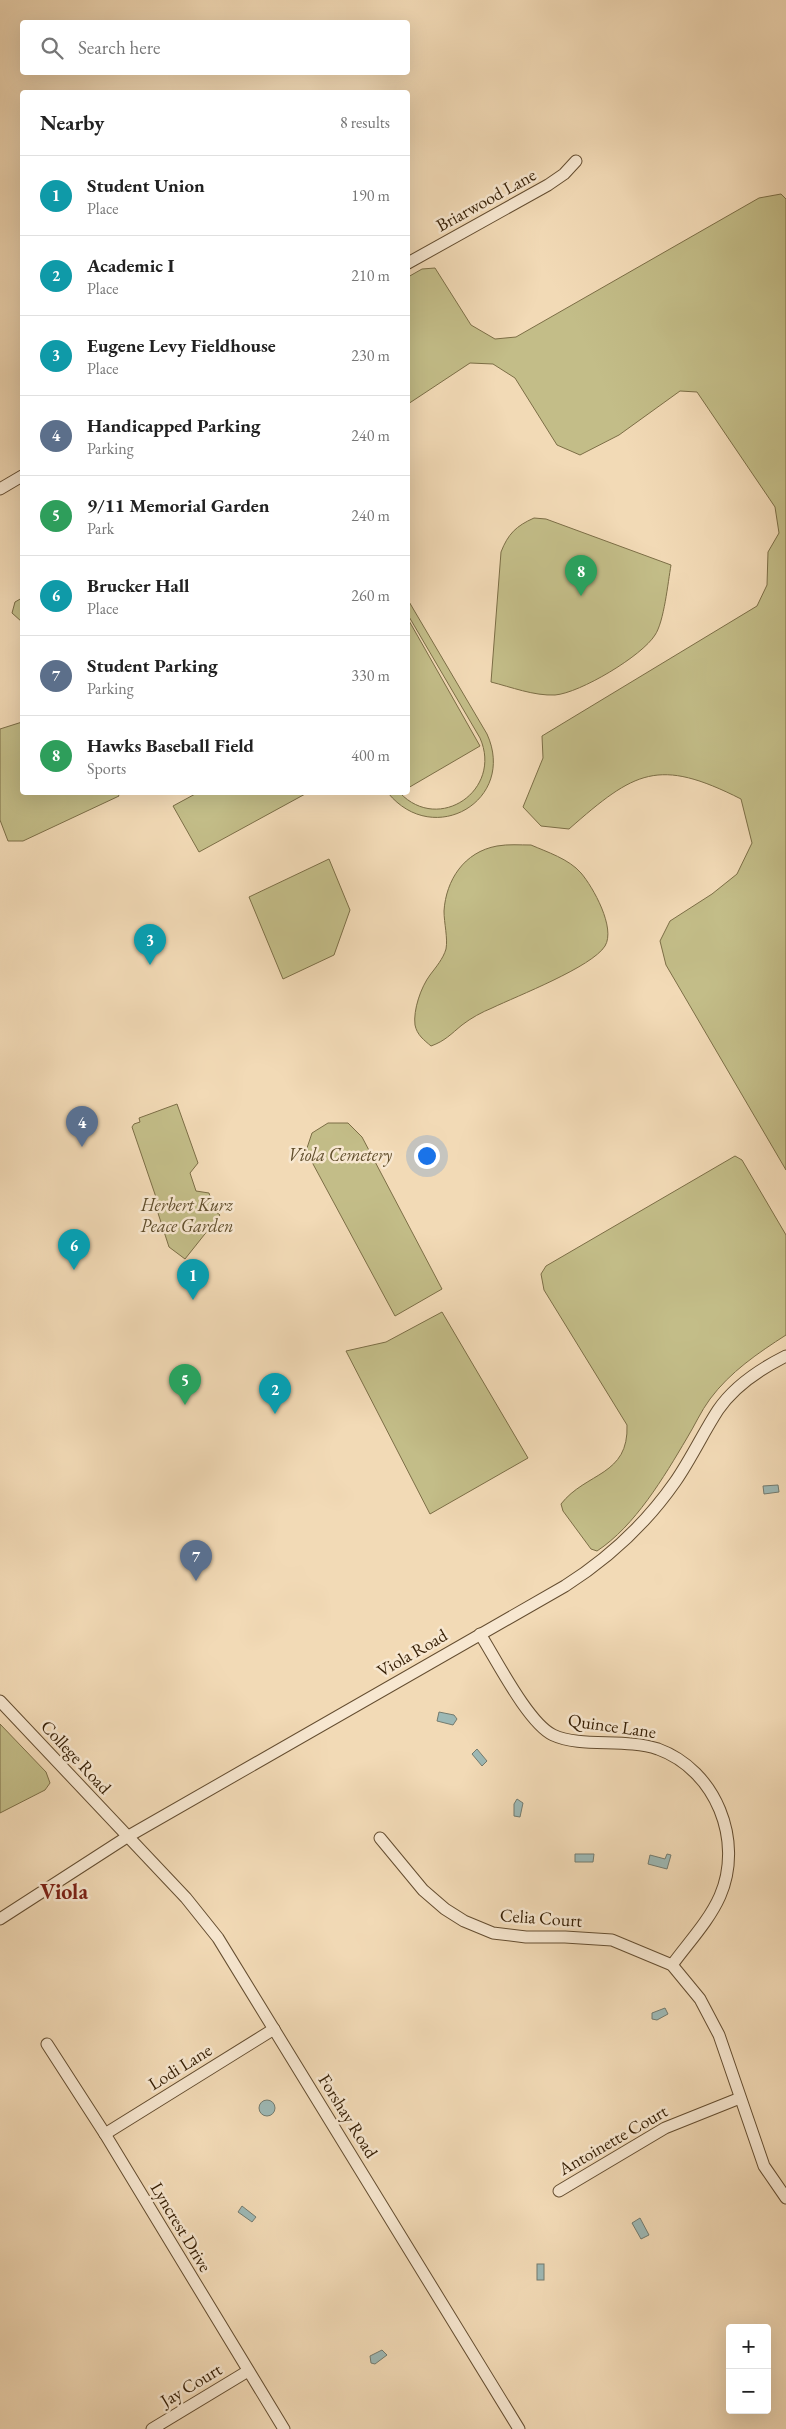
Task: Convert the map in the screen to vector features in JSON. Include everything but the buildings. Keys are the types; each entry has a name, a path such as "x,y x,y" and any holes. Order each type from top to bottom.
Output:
{"street":[{"name":"Briarwood Lane","path":"410,262 548,185 564,174 576,160"},
{"path":"0,489 20,477"},
{"name":"Viola Road","path":"0,1919 127,1837 565,1586 617,1549 648,1517 671,1488 719,1409 732,1394 761,1370 786,1356"},
{"name":"Quince Lane","path":"480,1634 535,1721 552,1735 571,1740 619,1742 658,1749 694,1773 710,1790 726,1824 730,1850 726,1877 720,1896 711,1912 672,1964"},
{"name":"College Road","path":"0,1701 127,1837"},
{"name":"Forshay Road","path":"127,1837 204,1919 274,2029 520,2429"},
{"name":"Celia Court","path":"380,1838 423,1890 445,1909 464,1921 493,1933 526,1937 612,1940 672,1964"},
{"path":"672,1964 700,1999 719,2035 764,2166 786,2198"},
{"name":"Lodi Lane","path":"105,2134 274,2029"},
{"name":"Lyncrest Drive","path":"47,2044 105,2134 284,2429"},
{"name":"Antoinette Court","path":"559,2191 665,2128 740,2098"},
{"name":"Jay Court","path":"152,2429 248,2371"}],"green space":[{"path":"781,194 786,199 786,1170 666,965 660,941 670,921 712,894 737,874 752,843 741,799 688,778 668,775 649,776 631,783 612,794 569,829 541,826 523,807 543,758 542,736 757,606 767,585 768,552 779,533 775,507 697,392 680,391 619,435 580,455 557,445 515,378 493,364 470,363 410,403 410,276 422,269 435,268 471,325 495,339 516,337 759,198"},
{"path":"534,518 546,519 671,565 661,621 655,635 648,644 624,663 594,681 566,693 555,695 531,693 491,682 501,552 513,531"},
{"path":"20,599 20,620 12,613 15,602"},
{"path":"410,603 487,734 493,758 491,779 481,796 466,809 447,816 427,817 407,809 390,795 403,795 416,805 432,809 449,807 463,800 475,789 483,774 485,757 480,738 410,618"},
{"path":"410,623 480,746 410,787"},
{"path":"20,723 20,795 119,796 23,841 8,841 0,820 0,729"},
{"path":"193,795 303,795 199,852 173,806"},
{"path":"501,845 531,845 558,856 576,868 586,879 602,908 608,929 608,938 605,946 585,963 570,972 480,1013 465,1022 444,1040 431,1046 417,1032 415,1013 418,999 424,986 446,949 445,900 453,878 466,861 485,849"},
{"path":"329,859 350,910 334,955 283,979 249,897"},
{"name":"Herbert Kurz Peace Garden","path":"177,1104 198,1163 190,1173 196,1191 209,1193 215,1211 220,1215 185,1259 169,1247 156,1207 159,1206 132,1127 140,1122 139,1118"},
{"name":"Viola Cemetery","path":"328,1123 348,1123 362,1137 442,1289 395,1316 306,1151 312,1133"},
{"path":"735,1156 742,1160 786,1235 786,1335 726,1380 704,1408 648,1500 611,1541 597,1551 591,1549 563,1511 561,1504 582,1485 614,1464 626,1442 627,1425 544,1290 541,1274 546,1266"},
{"path":"442,1312 528,1458 430,1514 346,1351 386,1342"},
{"path":"0,1724 46,1772 50,1783 45,1790 0,1813"}],"water":[{"path":"778,1485 779,1492 764,1494 763,1486"},
{"path":"439,1712 454,1715 457,1719 453,1725 437,1721"},
{"path":"477,1749 487,1761 482,1766 472,1754"},
{"path":"517,1799 523,1803 520,1817 514,1816 514,1804"},
{"path":"575,1854 594,1854 593,1862 575,1862"},
{"path":"667,1854 671,1855 667,1869 648,1864 650,1855 665,1859"},
{"path":"665,2008 668,2014 657,2020 652,2019 652,2013"},
{"path":"264,2100 270,2100 275,2105 273,2114 264,2116 259,2111 259,2105"},
{"path":"242,2206 256,2217 252,2222 238,2212"},
{"path":"640,2218 649,2235 641,2239 632,2223"},
{"path":"537,2264 544,2264 544,2280 537,2280"},
{"path":"382,2350 387,2355 375,2364 371,2363 370,2356"}],"place":[{"name":"Hawks Baseball Field","path":"581,596"},
{"name":"Eugene Levy Fieldhouse","path":"150,965"},
{"name":"Handicapped Parking","path":"82,1147"},
{"name":"Brucker Hall","path":"74,1270"},
{"name":"Student Union","path":"193,1300"},
{"name":"9/11 Memorial Garden","path":"185,1405"},
{"name":"Academic I","path":"275,1414"},
{"name":"Student Parking","path":"196,1581"}],"district":[{"name":"Viola","path":"64,1891"}]}
